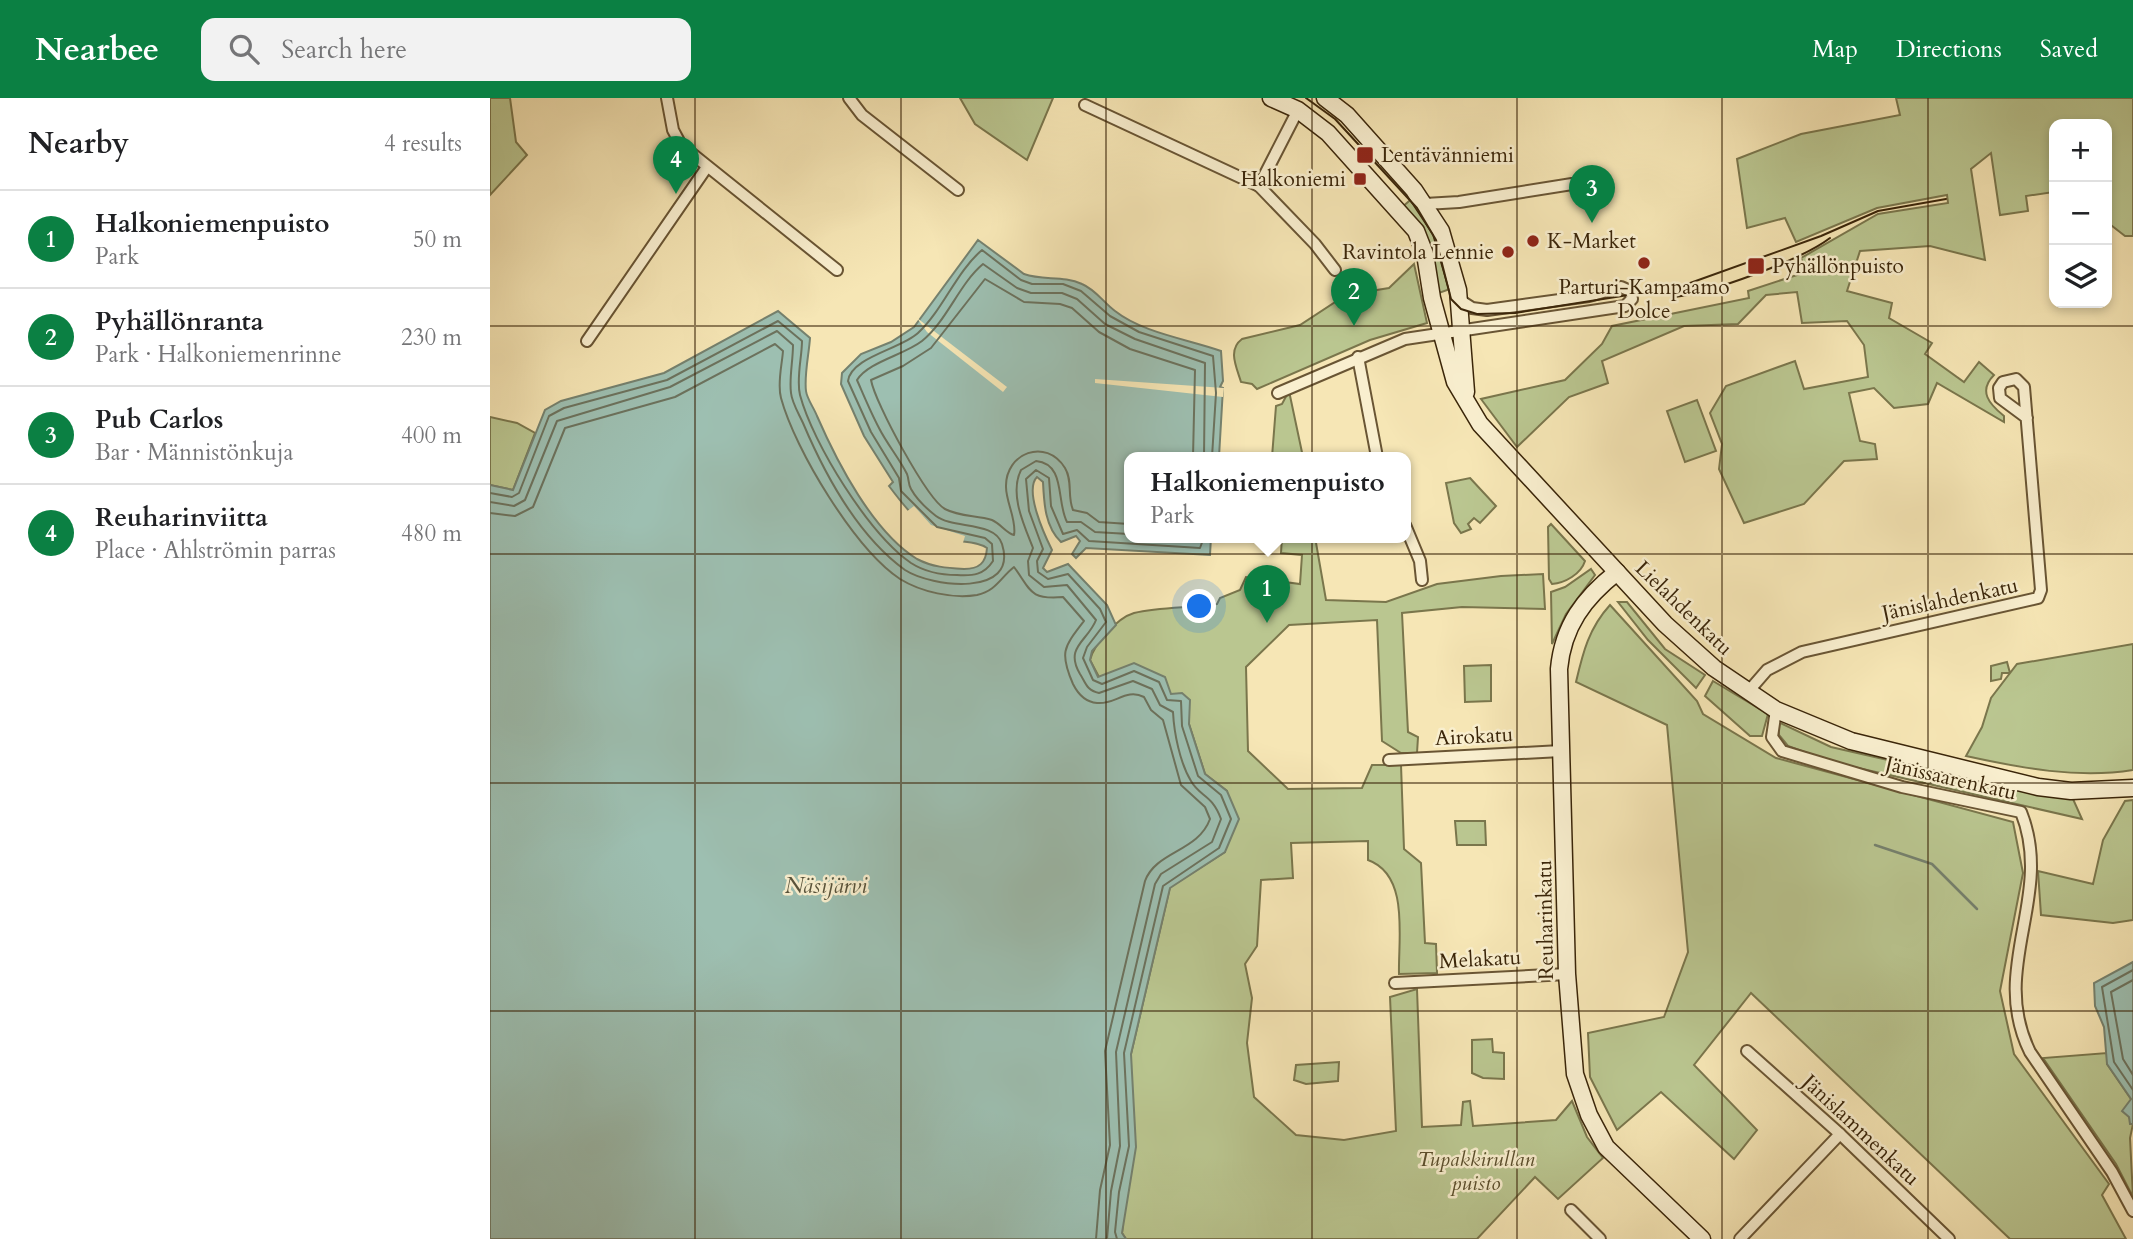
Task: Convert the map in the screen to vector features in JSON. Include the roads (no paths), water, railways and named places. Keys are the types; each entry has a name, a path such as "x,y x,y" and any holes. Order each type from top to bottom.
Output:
{"street":[{"path":"667,98 673,130 681,145 837,270"},
{"path":"849,98 862,115 958,190"},
{"name":"Lielahdenkatu","path":"1270,98 1301,104 1416,231 1425,254 1441,332 1455,382 1467,405 1488,433 1687,646 1747,693 1776,710 1851,741 2026,785 2071,791 2133,788"},
{"path":"1259,187 1301,104 1316,98"},
{"path":"1325,98 1347,115 1425,204 1446,243 1458,299 1467,405"},
{"path":"1085,105 1259,187 1315,244 1335,270"},
{"path":"587,341 707,167"},
{"path":"1425,204 1459,202 1572,184"},
{"path":"1278,393 1405,339 1625,306 1632,299 1630,290 1621,287 1589,296 1499,309 1472,308 1458,299"},
{"path":"1358,357 1376,452"},
{"name":"Jänislahdenkatu","path":"1747,693 1767,670 1802,652 2038,598 2041,590 2026,418"},
{"path":"1411,539 1420,561 1422,580"},
{"name":"Reuharinkatu","path":"1617,572 1581,607 1563,641 1559,668 1567,974 1575,1074 1589,1115 1606,1147 1702,1239"},
{"name":"Jänissaarenkatu","path":"1776,710 1772,737 1782,751 1876,780 2021,812 2031,844 2032,877 2013,983 2014,1011 2030,1052 2112,1172 2133,1211"},
{"name":"Airokatu","path":"1389,760 1561,751"},
{"name":"Melakatu","path":"1395,983 1567,974"},
{"name":"Jänislammenkatu","path":"1746,1051 1840,1135 1949,1239"},
{"path":"1740,1239 1840,1135"},
{"path":"1571,1210 1600,1239"}],"water":[{"name":"Näsijärvi","path":"978,240 1024,274 1075,281 1091,289 1126,319 1166,335 1221,351 1223,381 1220,387 1223,388 1219,452 1124,452 1124,543 1211,543 1210,555 1086,548 1076,558 1072,554 1080,541 1076,536 1061,542 1056,536 1046,514 1043,482 1037,477 1033,492 1044,534 1052,550 1043,568 1047,572 1068,564 1107,605 1116,625 1092,651 1090,660 1098,677 1134,663 1165,677 1171,694 1182,693 1190,700 1189,724 1205,774 1227,791 1239,819 1225,852 1170,888 1131,1054 1136,1147 1122,1233 1126,1239 490,1239 490,485 513,490 545,410 561,401 664,373 778,311 810,338 806,378 808,397 835,454 871,514 901,547 917,559 946,568 974,568 985,558 987,548 945,538 914,516 889,486 893,482 864,436 841,384 842,373 861,354 891,342 914,327"},
{"path":"2133,962 2133,1124 2130,1124 2129,1117 2122,1111 2131,1099 2107,1064 2104,1027 2095,1006 2094,983"}],"waterway":[{"path":"1875,845 1932,864 1977,909"}],"tram line":[{"path":"1306,98 1335,119 1417,208 1436,240 1451,299 1461,309 1477,314 1515,313 1679,287 1821,236 1878,211 1946,199"},
{"path":"1674,297 1710,289 1755,274 1799,256 1830,238"}],"place":[{"name":"Lentävänniemi","path":"1365,155"},
{"name":"Halkoniemi","path":"1360,179"},
{"name":"Reuharinviitta","path":"676,194"},
{"name":"Pub Carlos","path":"1592,223"},
{"name":"K-Market","path":"1533,241"},
{"name":"Ravintola Lennie","path":"1508,252"},
{"name":"Parturi-Kampaamo Dolce","path":"1644,263"},
{"name":"Pyhällönpuisto","path":"1756,266"},
{"name":"Pyhällönranta","path":"1354,326"},
{"name":"Halkoniemenpuisto","path":"1267,623"}],"park label":[{"name":"Tupakkirullan puisto","path":"1476,1171"}]}
